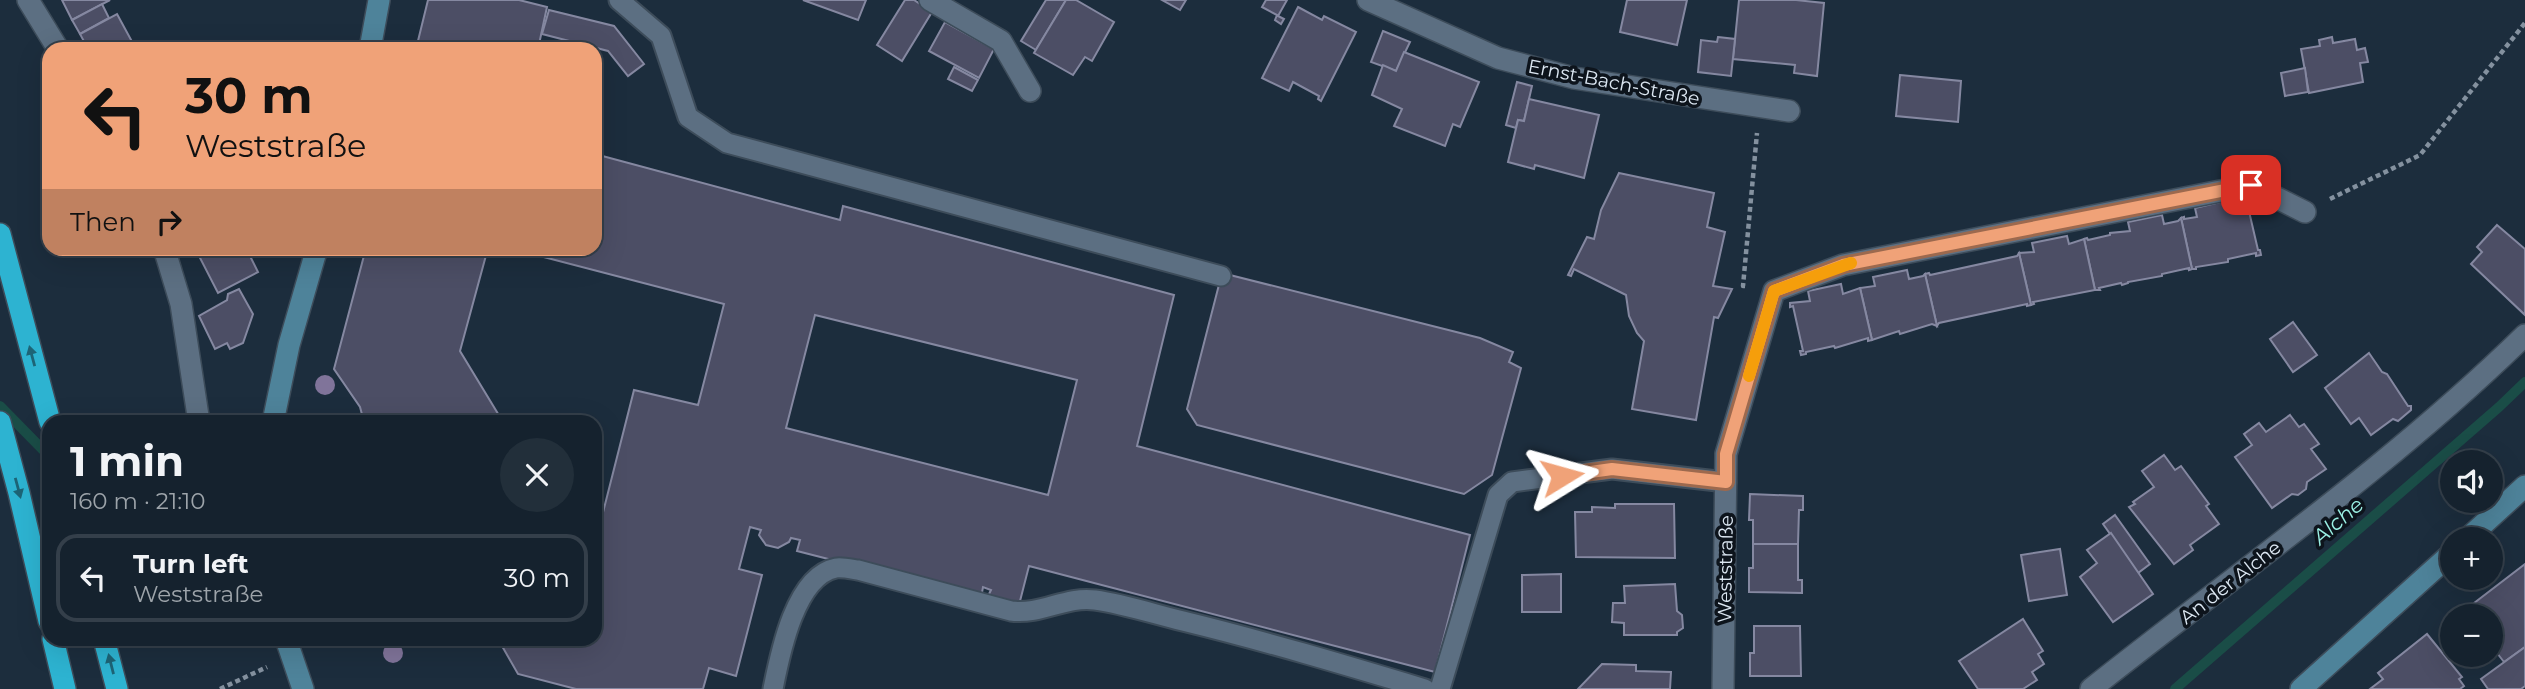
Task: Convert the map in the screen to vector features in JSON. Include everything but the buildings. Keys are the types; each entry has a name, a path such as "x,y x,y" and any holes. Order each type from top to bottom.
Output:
{"highway":[{"path":"0,234 48,415"},
{"path":"0,422 42,591"},
{"path":"55,646 65,689"},
{"path":"106,646 117,689"}],"main road":[{"path":"371,42 379,0"},
{"path":"274,415 289,345 315,256"},
{"path":"2480,527 2525,486"},
{"path":"2301,689 2440,563"},
{"path":"289,647 303,689"}],"street":[{"path":"27,0 54,42"},
{"path":"930,0 1001,41 1030,91"},
{"name":"Ernst-Bach-Straße","path":"1368,0 1498,58 1574,78 1789,111"},
{"path":"1774,291 1843,265 2251,185 2305,212"},
{"path":"166,256 181,304 198,415"},
{"name":"Weststraße","path":"1723,689 1726,454 1774,291"},
{"name":"An der Alche","path":"2091,689 2269,553 2472,387 2525,335"}],"lane":[{"path":"619,0 661,36 688,117 727,143 1221,276"},
{"path":"1440,689 1498,495 1512,482 1612,469 1726,482"},
{"path":"773,689 797,603 815,578 836,568 858,570 1025,613 1040,611 1068,601 1111,603 1235,634 1425,689"}],"path":[{"path":"2305,212 2420,155 2525,23"},
{"path":"1759,108 1742,286 1774,291"},
{"path":"220,689 289,647"}],"waterway":[{"name":"Alche","path":"2175,689 2525,382"},
{"name":"Alche","path":"0,406 42,449"}],"slow traffic":[{"path":"1749,376 1774,291 1851,263"}],"route":[{"path":"1562,476 1612,469 1726,482 1726,454 1774,291 1843,265 2251,185"}]}
